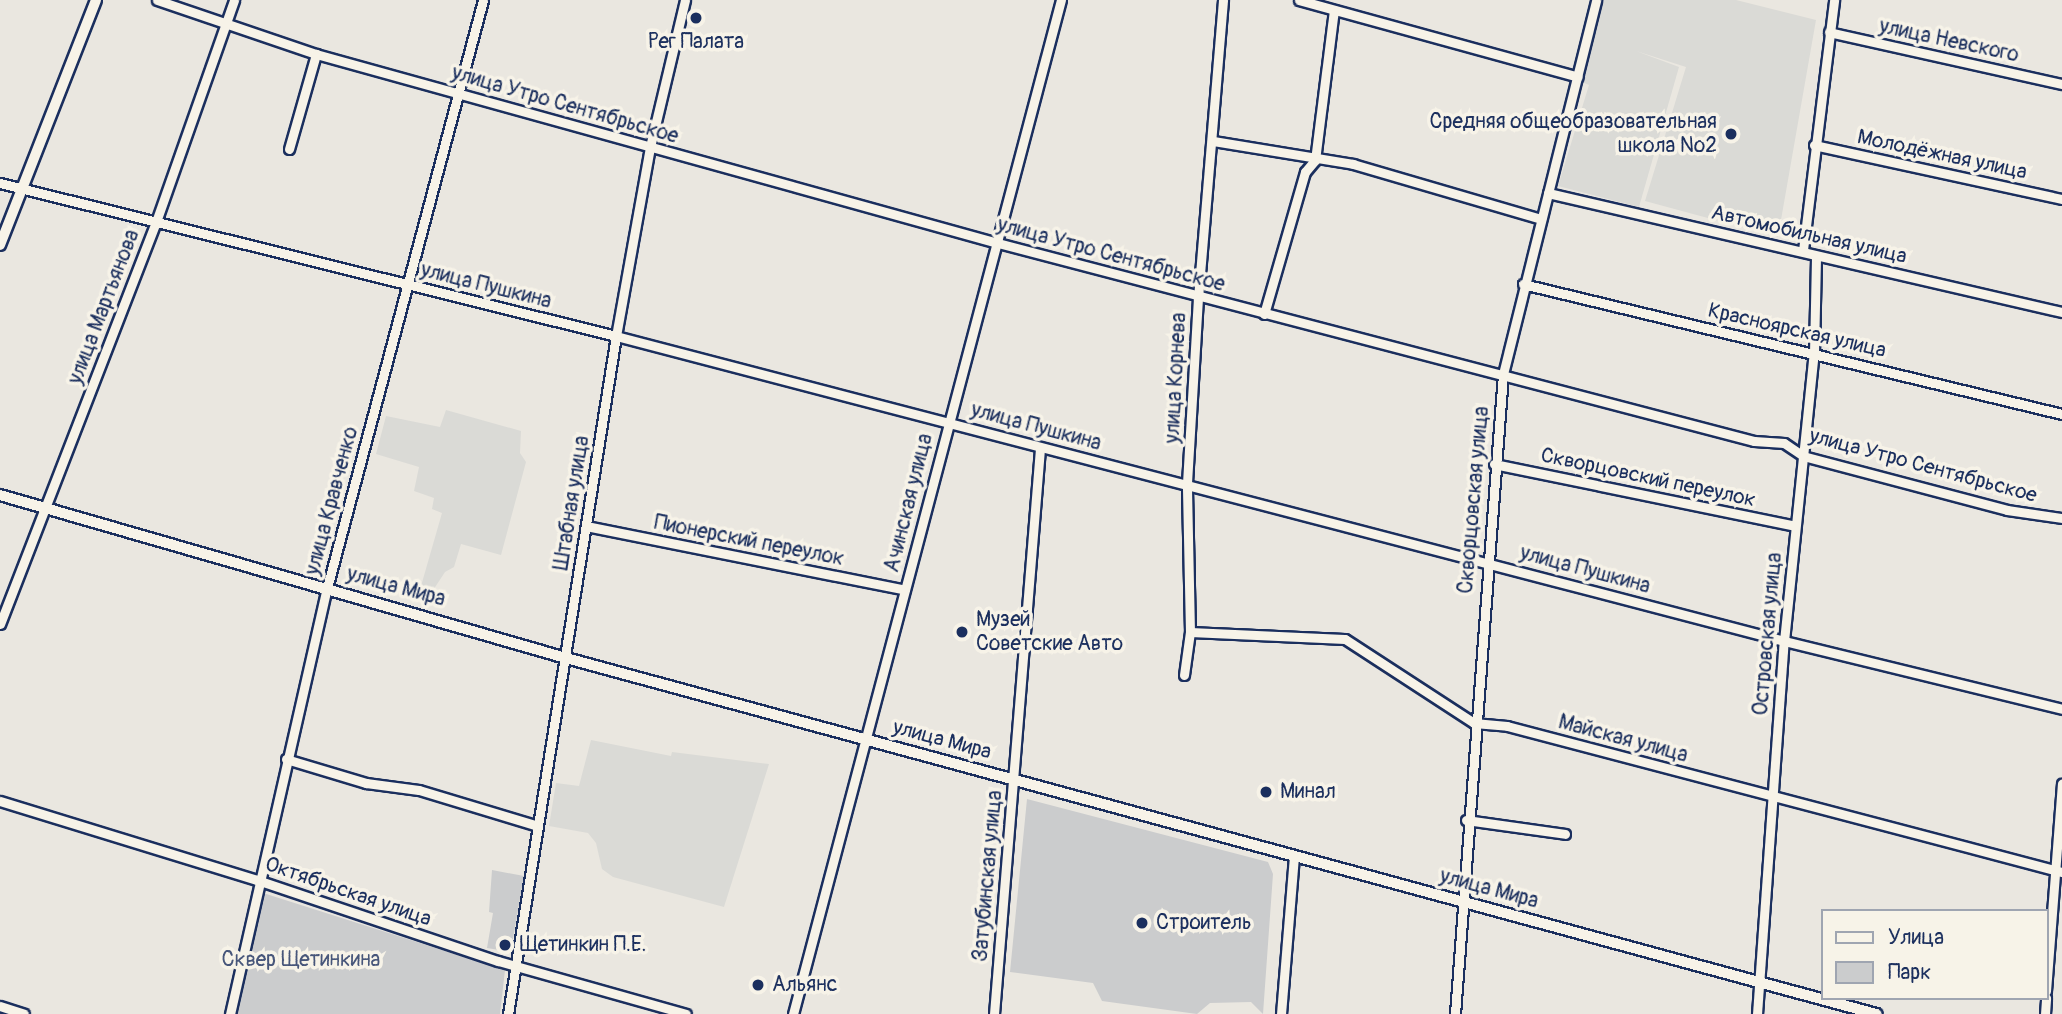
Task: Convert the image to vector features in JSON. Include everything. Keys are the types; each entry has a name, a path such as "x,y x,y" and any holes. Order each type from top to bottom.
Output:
{"main road":[{"path":"0,245 96,0"},
{"name":"улица Мира","path":"0,495 566,657 1820,999"},
{"name":"улица Мира","path":"1824,1000 1876,1014"}],"street":[{"name":"улица Утро Сентябрьское","path":"157,0 226,27 316,54 1198,298 1503,374 1754,441 1784,443 1803,456 2007,510 2062,518"},
{"name":"улица Мартьянова","path":"0,624 157,219 234,0"},
{"name":"улица Кравченко","path":"230,1014 257,880 327,588 483,0"},
{"name":"Штабная улица","path":"508,1014 616,335 650,147 685,0"},
{"name":"Ачинская улица","path":"793,1014 994,242 1061,0"},
{"name":"улица Корнева","path":"1184,675 1190,632 1187,483 1198,298 1223,0"},
{"path":"1299,0 1578,77"},
{"name":"Скворцовская улица","path":"1455,1014 1485,561 1503,374 1595,0"},
{"path":"1803,250 1834,0"},
{"path":"1264,314 1305,173 1315,160 1334,10"},
{"name":"улица Невского","path":"1829,32 2062,84"},
{"path":"289,149 316,54"},
{"path":"1213,141 1315,160 1353,164 1541,219"},
{"name":"Молодёжная улица","path":"1814,145 2062,199"},
{"name":"улица Пушкина","path":"0,183 157,219 407,285 616,335 1784,641 2062,709"},
{"name":"Автомобильная улица","path":"1548,194 1803,250 1816,256 2062,312"},
{"name":"Островская улица","path":"1758,1014 1784,641 1814,353 1816,256"},
{"name":"Красноярская улица","path":"1523,284 2062,414"},
{"name":"Затубинская улица","path":"994,1014 1040,448"},
{"name":"Скворцовский переулок","path":"1494,464 1795,526"},
{"name":"Пионерский переулок","path":"586,526 905,590"},
{"name":"Майская улица","path":"1190,632 1345,639 1474,723 1507,726 2058,871"},
{"path":"286,759 366,783 419,790 538,826"},
{"path":"2048,972 2058,871 2062,784"},
{"name":"Октябрьская улица","path":"0,801 257,880 514,965 686,1014"},
{"path":"1466,820 1565,834"},
{"path":"1281,1014 1294,856"},
{"path":"0,1006 24,1014"}],"shaded area":[{"name":"Средняя общеобразовательная школа №2","path":"1603,0 1736,0 1816,20 1778,237 1645,201 1686,67 1636,51 1679,67 1639,207 1558,186 1589,85 1582,82"},
{"path":"446,410 521,431 520,453 526,462 501,555 461,544 454,567 445,572 426,601 417,600 442,513 432,509 434,498 414,491 419,467 376,454 386,416 440,427"},
{"path":"591,740 671,756 672,752 769,764 724,907 613,877 602,869 596,843 588,833 549,826 556,783 579,786"}],"green space":[{"name":"Строитель","path":"1027,799 1268,862 1273,874 1263,1014 1251,1002 1210,1003 1197,1014 1102,1001 1093,983 1010,972"},
{"path":"492,870 524,876 512,944 499,950 487,948 493,913 489,912"},
{"name":"Сквер Щетинкина","path":"260,892 505,970 500,1014 234,1014"}],"place":[{"name":"Рег Палата","path":"696,18"},
{"name":"Средняя общеобразовательная школа №2","path":"1731,134"},
{"name":"Музей Советские Авто","path":"962,632"},
{"name":"Минал","path":"1266,792"},
{"name":"Строитель","path":"1142,923"},
{"name":"Щетинкин П.Е.","path":"505,945"},
{"name":"Альянс","path":"758,985"}]}
